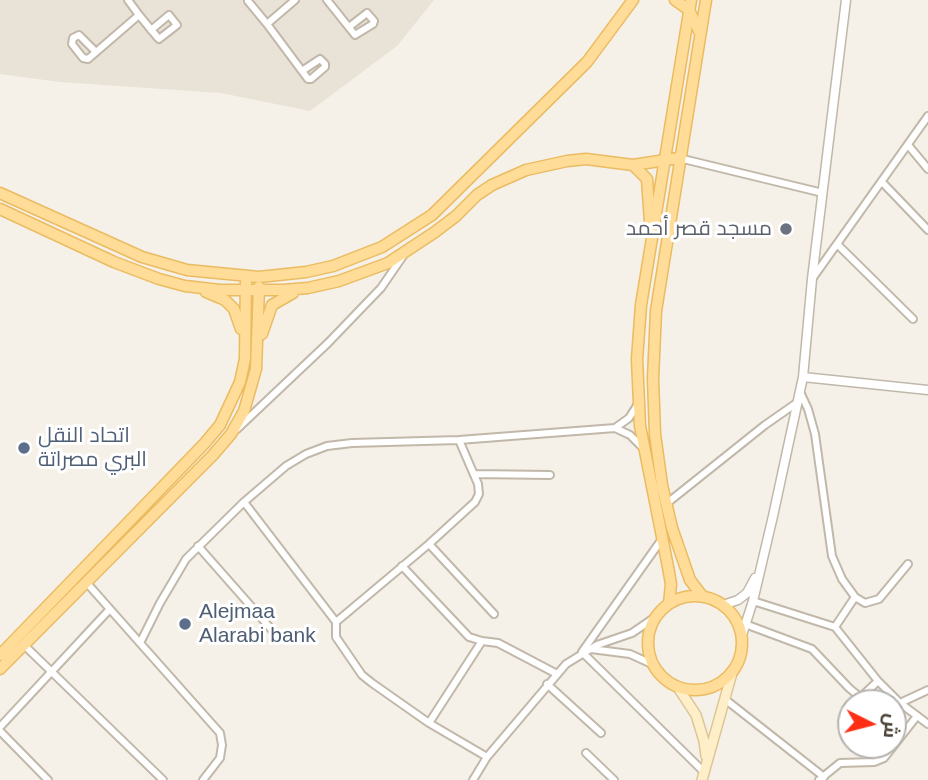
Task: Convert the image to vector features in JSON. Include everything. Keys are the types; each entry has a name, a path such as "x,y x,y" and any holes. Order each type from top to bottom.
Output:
{"main road":[{"path":"0,192 142,257 187,270 259,277 306,272 356,258 407,233 432,215 587,62 633,0"},
{"path":"621,18 642,0"},
{"path":"675,0 690,5"},
{"path":"703,597 690,580 683,563 666,504 655,434 653,379 656,311 706,0"},
{"path":"690,5 700,34"},
{"path":"669,604 671,584 643,448 637,359 641,305 690,5"},
{"path":"0,669 213,456 231,434 244,411 256,369 263,327 272,305 284,296 363,273 406,251 456,216 477,195 526,170 586,159 633,165 679,158"},
{"path":"633,165 647,179 652,235"},
{"path":"0,209 137,271 214,295 234,309 240,321 245,359"},
{"path":"0,655 220,425 240,382 245,359 246,276"},
{"path":"256,369 259,277"},
{"path":"186,286 246,292 308,288"},
{"path":"703,597 723,605 743,630 741,655 732,673 704,772 706,750 696,715 677,687 654,665 649,640 657,616 669,604 680,599 703,597"},
{"path":"677,687 701,690 723,681 732,673"}],"street":[{"path":"128,0 151,30"},
{"path":"248,0 302,71"},
{"path":"267,24 295,0"},
{"path":"327,0 349,27"},
{"path":"846,0 812,279 803,377 753,601 743,630 812,649 851,689"},
{"path":"96,52 139,15"},
{"path":"812,279 928,116"},
{"path":"908,145 928,169"},
{"path":"679,158 822,193"},
{"path":"882,181 928,230"},
{"path":"837,244 913,319"},
{"path":"231,434 328,343 381,288 406,251"},
{"path":"803,377 928,390"},
{"path":"800,392 815,434 832,556 842,579 855,597 865,603 875,601 908,564"},
{"path":"666,504 798,402"},
{"path":"615,428 629,418 638,403"},
{"path":"140,643 173,578 198,546 286,466 306,454 327,446 352,443 459,440 615,428 630,435 643,448"},
{"path":"336,622 475,502 479,494 475,474 459,440"},
{"path":"475,474 550,475"},
{"path":"244,502 336,622 336,637 362,675 429,723 486,757"},
{"path":"582,652 662,539"},
{"path":"429,544 494,614"},
{"path":"198,546 278,638"},
{"path":"402,566 469,637 498,643 557,674"},
{"path":"723,605 738,600 747,593 758,573"},
{"path":"86,582 220,733 220,758 203,780"},
{"path":"835,627 855,597"},
{"path":"753,601 835,627 886,689"},
{"path":"48,780 0,729 109,610"},
{"path":"472,780 486,757 566,664 582,652 632,633 657,616"},
{"path":"429,723 482,641"},
{"path":"24,645 163,780"},
{"path":"590,649 618,651 654,665"},
{"path":"582,652 704,772"},
{"path":"870,689 878,681"},
{"path":"547,684 601,733"},
{"path":"907,700 928,690"},
{"path":"726,700 821,778 840,763 874,762 884,758 917,716"},
{"path":"907,708 928,724"},
{"path":"586,753 614,780"}],"shaded area":[{"path":"0,0 434,0 397,46 310,111 221,93 60,82 0,74"}],"place":[{"name":"مسجد قصر أحمد","path":"786,229"},
{"name":"اتحاد النقل البري مصراتة","path":"24,448"},
{"name":"Alejmaa Alarabi bank","path":"185,624"}]}
